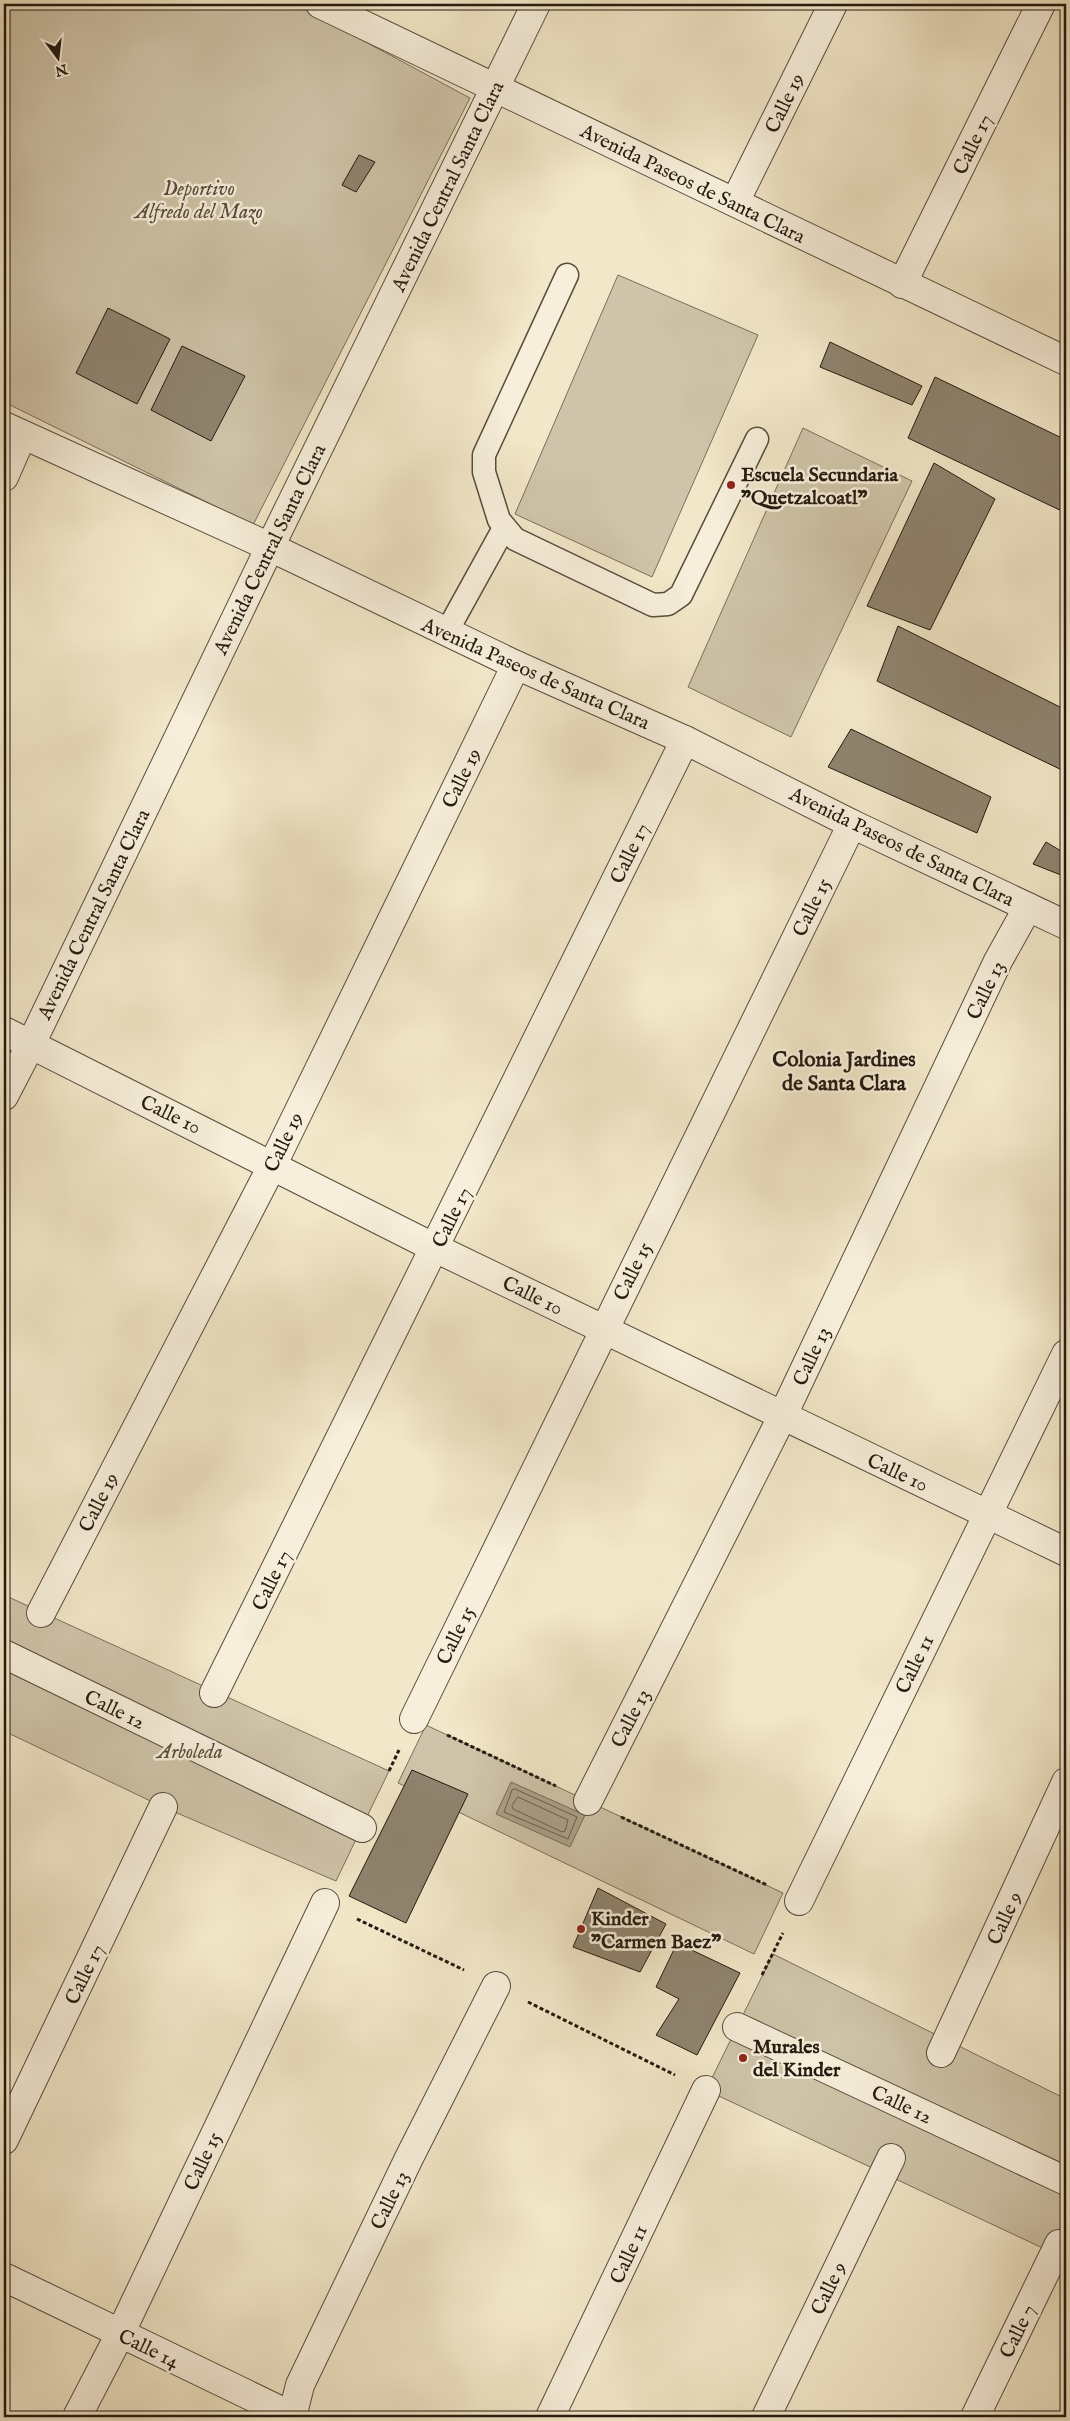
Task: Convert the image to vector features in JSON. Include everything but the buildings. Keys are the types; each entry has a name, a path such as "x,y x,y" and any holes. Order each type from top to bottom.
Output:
{"street":[{"name":"Avenida Paseos de Santa Clara","path":"320,4 1066,361"},
{"name":"Avenida Central Santa Clara","path":"4,1096 536,4"},
{"name":"Calle 19","path":"735,202 833,4"},
{"name":"Calle 17","path":"902,284 1041,4"},
{"name":"Avenida Paseos de Santa Clara","path":"13,431 270,547 446,633 685,740 852,824 1066,925"},
{"path":"4,477 13,431"},
{"name":"Calle 19","path":"41,1613 273,1164 516,665"},
{"name":"Calle 17","path":"214,1693 436,1248 685,740"},
{"name":"Calle 15","path":"414,1719 852,824"},
{"name":"Calle 13","path":"588,1801 782,1417 998,961 1028,907"},
{"name":"Calle 10","path":"4,1030 273,1164 436,1248 782,1417 1066,1552"},
{"name":"Calle 11","path":"799,1900 1066,1354"},
{"name":"Calle 12","path":"4,1654 362,1828"},
{"name":"Calle 9","path":"941,2053 1066,1782"},
{"name":"Calle 17","path":"4,2140 164,1808"},
{"name":"Calle 15","path":"77,2417 120,2334 325,1903"},
{"name":"Calle 13","path":"293,2417 300,2385 409,2158 496,1986"},
{"name":"Calle 12","path":"737,2027 1066,2181"},
{"name":"Calle 11","path":"550,2417 706,2090"},
{"name":"Calle 9","path":"766,2417 891,2158"},
{"name":"Calle 7","path":"975,2417 1059,2244"},
{"name":"Calle 14","path":"4,2277 293,2417"}],"lane":[{"path":"567,275 484,455 484,472 499,520 504,528 516,539 653,605 668,604 681,595 757,439"},
{"path":"446,633 504,528"}],"path":[{"path":"762,1975 799,1900"}],"green space":[{"name":"Deportivo Alfredo del Mazo","path":"4,4 295,4 470,98 253,525 4,402"},
{"path":"618,275 758,335 652,577 515,514"},
{"path":"803,428 912,481 791,737 688,687"},
{"name":"Arboleda","path":"4,1595 389,1771 336,1881 163,1807 4,1731"},
{"path":"426,1725 783,1893 754,1954 398,1783"},
{"path":"773,1954 1066,2099 1066,2259 706,2090"}],"water":[{"path":"511,1782 585,1815 570,1847 496,1814"}],"place":[{"name":"Escuela Secundaria \"Quetzalcoatl\"","path":"731,485"},
{"name":"Kinder \"Carmen Baez\"","path":"581,1929"},
{"name":"Murales del Kinder","path":"743,2058"}],"district":[{"name":"Colonia Jardines de Santa Clara","path":"844,1071"}]}
